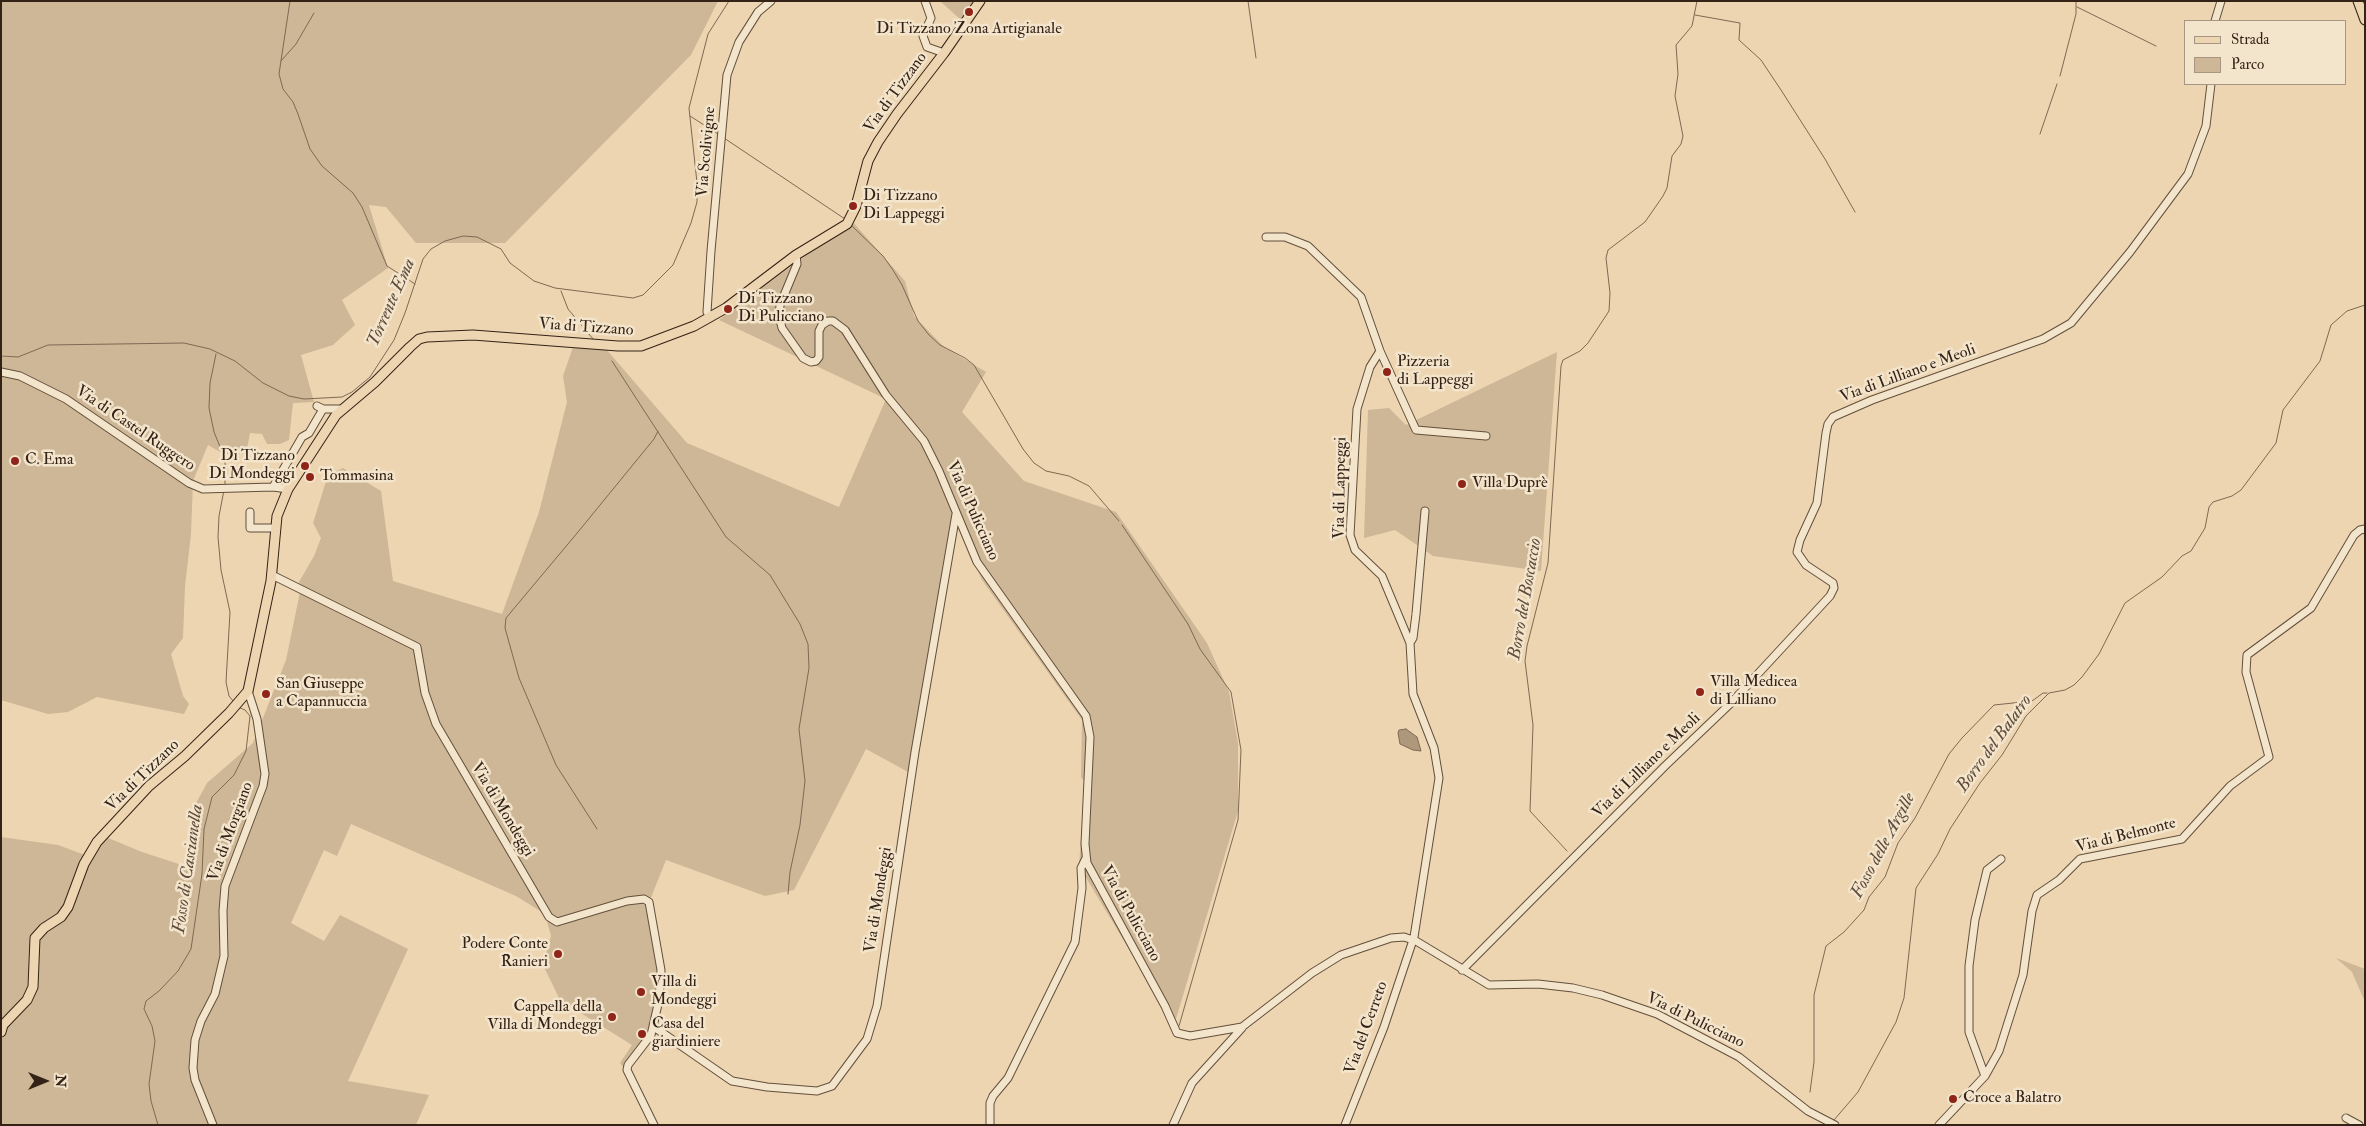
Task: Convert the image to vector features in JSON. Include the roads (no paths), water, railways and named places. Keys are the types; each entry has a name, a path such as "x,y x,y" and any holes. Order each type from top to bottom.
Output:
{"main road":[{"name":"Via di Tizzano","path":"1,1032 3,1026 27,1000 33,987 34,938 44,928 61,917 68,907 84,864 98,842 150,786 185,756 240,702 248,691 272,575 276,516 288,489 329,424 342,409 375,382 414,343 427,337 473,335 618,346 641,346 694,326 738,300 796,255 848,222 858,197 868,161 878,142 980,1"},
{"path":"2358,1 2365,20"}],"street":[{"name":"Via Scolivigne","path":"710,317 707,312 711,251 727,75 739,42 758,12 771,1"},
{"path":"925,1 931,18 923,36 927,47 944,52"},
{"path":"2215,20 2220,1"},
{"name":"Via di Lilliano e Meoli","path":"1462,970 1664,766 1730,704 1830,596 1834,588 1833,583 1806,565 1797,552 1800,540 1817,503 1826,433 1828,424 1833,418 1872,400 2042,339 2071,323 2130,252 2188,174 2206,126 2211,85"},
{"path":"1266,236 1285,237 1308,246 1361,297 1380,351 1416,430 1486,436"},
{"name":"Via di Pulicciano","path":"796,255 797,264 780,305 779,316 782,328 803,358 811,362 816,361 819,357 819,331 822,325 830,321 841,326 886,395 924,441 939,471 971,550 986,576 1088,720 1090,737 1086,858 1091,873 1165,1006 1177,1033 1190,1036 1242,1027 1312,973 1341,955 1390,938 1413,940 1490,985 1538,984 1566,987 1589,991 1652,1012 1739,1057 1808,1111 1835,1125"},
{"name":"Via di Lappeggi","path":"1380,351 1370,367 1357,409 1350,534 1355,550 1382,576 1410,643 1413,694 1434,748 1439,778 1413,940"},
{"name":"Via di Castel Ruggero","path":"1,372 20,376 66,398 189,483 203,489 273,487 288,489"},
{"path":"273,487 302,437 309,433 320,407 342,409"},
{"name":"Via di Lappeggi","path":"1410,643 1413,638 1416,614 1425,511"},
{"path":"250,512 250,528 276,528"},
{"name":"Via di Mondeggi","path":"654,1027 732,1081 767,1087 817,1091 832,1086 867,1038 877,1006 915,752 956,513"},
{"name":"Via di Belmonte","path":"1939,1125 1985,1076 1999,1051 2023,975 2035,898 2059,880 2080,859 2182,839 2230,786 2268,757 2246,672 2248,655 2311,608 2354,535 2360,530 2365,529"},
{"name":"Via di Mondeggi","path":"272,575 417,647 425,693 436,724 549,917 557,922 627,901 644,899 649,902 661,970 659,1000 651,1035 628,1064 627,1070 654,1125"},
{"name":"Via di Morgiano","path":"213,1125 195,1080 193,1068 195,1040 201,1022 215,994 224,956 223,911 225,886 264,786 266,774 257,719 248,691"},
{"path":"990,1125 990,1103 993,1096 1008,1078 1075,942 1082,888 1081,868 1086,858"},
{"path":"1985,1076 1968,1032 1969,966 1975,920 1987,870 2001,859"},
{"name":"Via del Cerreto","path":"1344,1125 1384,1027 1413,940"},
{"path":"1173,1125 1192,1083 1242,1027"},
{"path":"2346,1118 2358,1125"}],"waterway":[{"path":"290,1 279,74 283,89 293,102 310,149 322,166 353,193 362,207 387,266 415,284"},
{"name":"Torrente Ema","path":"1,356 18,357 48,345 184,343 210,349 235,361 263,383 289,396 304,399 342,397 352,392 370,377 394,340 423,259 431,249 445,241 463,236 477,237 501,249 510,263 534,281 555,288 633,298 643,295 673,265 691,223 697,202 697,183 689,108 708,34 729,1"},
{"path":"1248,1 1256,58"},
{"name":"Borro del Boscaccio","path":"1567,851 1530,811 1533,725 1525,661 1548,563 1561,366 1563,360 1580,351 1588,343 1609,311 1610,293 1606,258 1608,250 1645,222 1667,188 1672,156 1681,144 1683,136 1675,96 1678,74 1676,45 1692,26 1697,1"},
{"path":"2060,76 2076,14 2076,1"},
{"path":"2077,7 2156,46"},
{"path":"281,61 296,44 314,13"},
{"path":"1695,15 1740,23 1739,40 1761,60 1825,159 1855,212"},
{"path":"2040,134 2057,84"},
{"path":"690,116 718,134"},
{"path":"724,138 845,219"},
{"path":"851,225 883,256 893,270 918,321 929,335 940,345 974,365 1023,449 1034,463 1046,471 1069,476 1089,486 1119,521"},
{"path":"561,291 568,309 593,339"},
{"name":"Borro del Balatro","path":"1834,1120 1858,1092 1896,1022 1904,998 1916,888 1938,854 1950,829 1980,783 2002,755 2026,716 2049,693 2065,690 2082,677 2099,654 2125,603 2162,577 2182,556 2191,551 2205,528 2209,507 2213,502 2232,496 2241,490 2276,443 2283,410 2320,361 2331,325 2347,311 2365,305"},
{"name":"Fosso di Cascianella","path":"216,354 210,383 209,408 214,432 225,459 225,486"},
{"path":"612,361 726,537 770,575 800,624 808,644 809,668 799,729 805,781 800,825 790,872 788,894"},
{"path":"597,829 556,765 519,678 505,628 506,618 654,439 658,431"},
{"name":"Fosso di Cascianella","path":"224,490 219,516 218,537 221,570 230,612 226,682 229,696 234,702"},
{"path":"1122,525 1188,624 1200,649 1231,692 1241,750 1238,820 1179,1026"},
{"name":"Fosso delle Argille","path":"1810,1092 1814,1062 1814,995 1826,946 1844,932 1864,910 1869,897 1885,877 1898,843 1915,818 1949,754 1962,738 1994,705 2032,701 2043,693 2047,693"},
{"name":"Fosso di Cascianella","path":"158,1125 151,1101 149,1084 155,1041 152,1026 144,1009 146,1001 159,991 178,971 191,949 202,874 204,829 212,797 234,775 246,751 250,716 245,710 238,707"}],"place":[{"name":"Di Tizzano Zona Artigianale","path":"969,12"},
{"name":"Di Tizzano Di Lappeggi","path":"853,206"},
{"name":"Di Tizzano Di Pulicciano","path":"728,309"},
{"name":"Pizzeria di Lappeggi","path":"1387,372"},
{"name":"C. Ema","path":"15,461"},
{"name":"Di Tizzano Di Mondeggi","path":"305,466"},
{"name":"Tommasina","path":"310,477"},
{"name":"Villa Duprè","path":"1462,484"},
{"name":"Villa Medicea di Lilliano","path":"1700,692"},
{"name":"San Giuseppe a Capannuccia","path":"266,694"},
{"name":"Podere Conte Ranieri","path":"558,954"},
{"name":"Villa di Mondeggi","path":"641,992"},
{"name":"Cappella della Villa di Mondeggi","path":"612,1017"},
{"name":"Casa del giardiniere","path":"642,1034"},
{"name":"Croce a Balatro","path":"1953,1099"}]}
